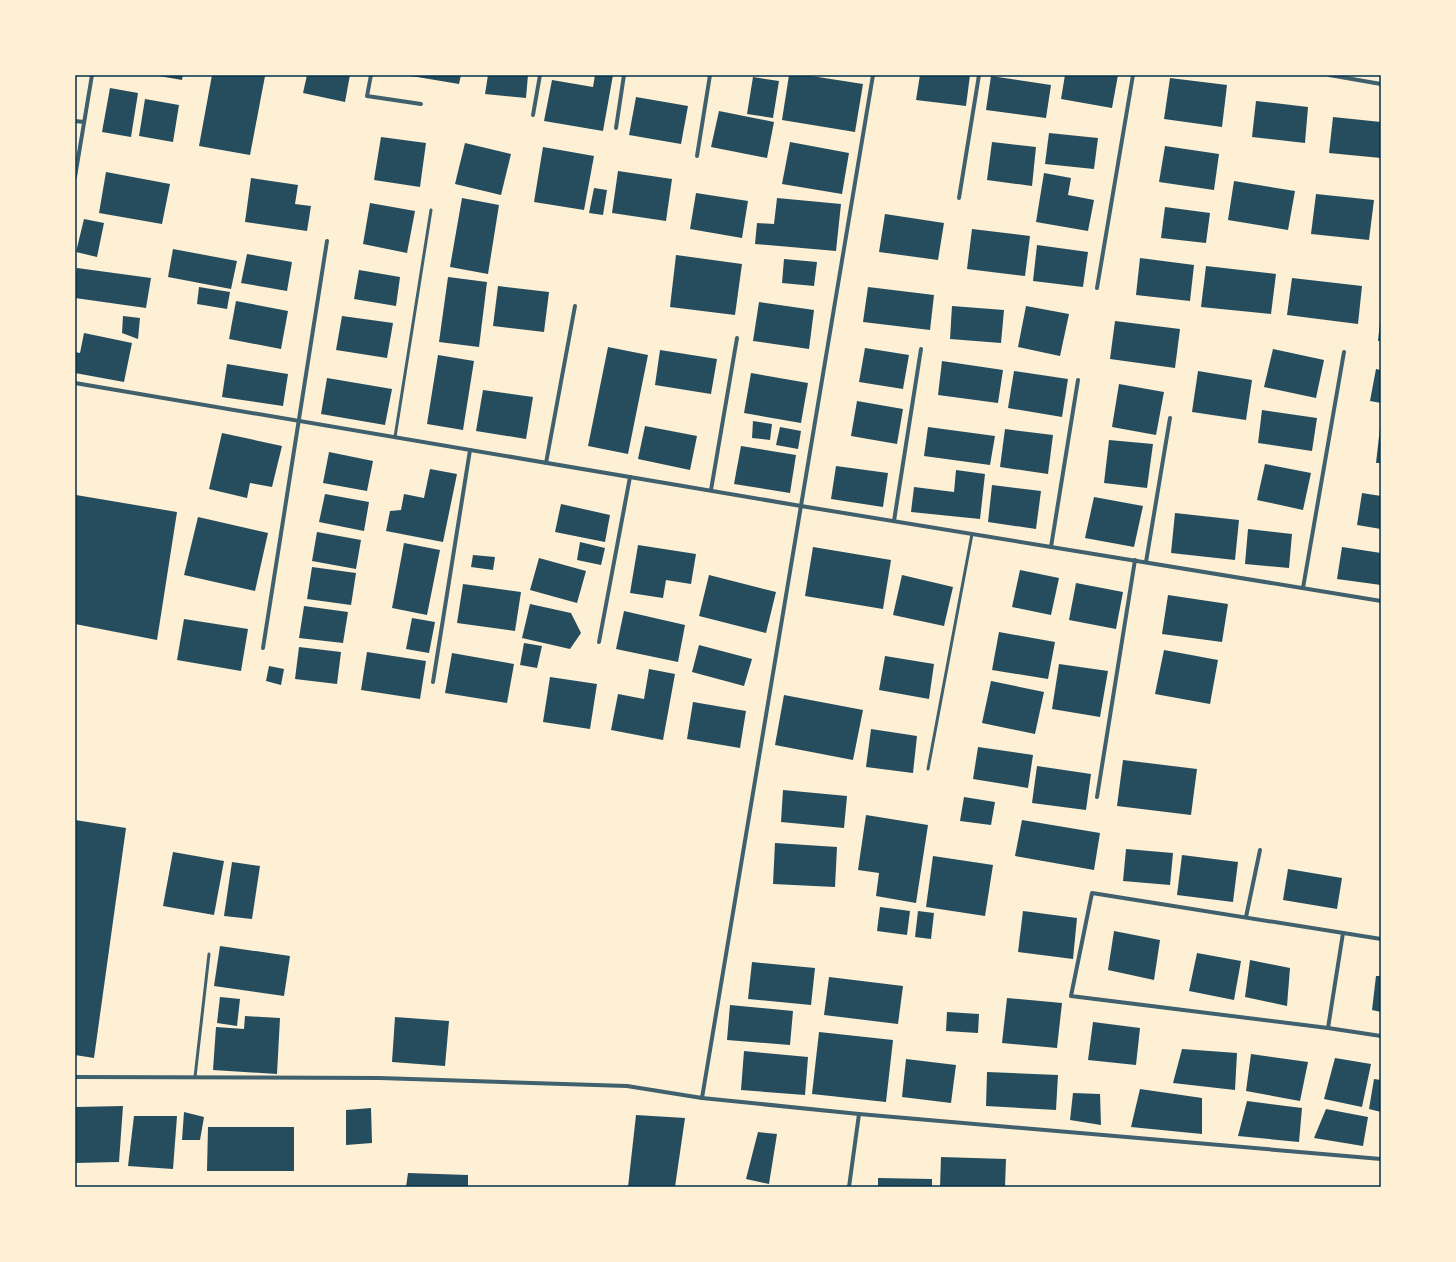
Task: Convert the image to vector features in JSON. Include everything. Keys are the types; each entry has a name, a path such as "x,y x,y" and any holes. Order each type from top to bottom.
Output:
{"street":[{"path":"75,177 92,75"},
{"path":"371,75 368,96 421,104"},
{"path":"533,115 540,75"},
{"path":"616,128 624,75"},
{"path":"697,156 710,75"},
{"path":"702,1098 873,75"},
{"path":"959,198 979,75"},
{"path":"1098,288 1133,75"},
{"path":"1329,75 1381,84"},
{"path":"75,120 84,122"},
{"path":"263,648 327,242"},
{"path":"546,463 575,306"},
{"path":"711,490 737,338"},
{"path":"894,521 921,349"},
{"path":"1303,588 1344,352"},
{"path":"1051,546 1078,380"},
{"path":"75,383 801,506 1381,601"},
{"path":"1146,562 1170,418"},
{"path":"433,682 470,450"},
{"path":"599,642 630,477"},
{"path":"1097,797 1135,560"},
{"path":"1246,917 1260,850"},
{"path":"1381,939 1092,892 1071,996 1381,1036"},
{"path":"1328,1028 1342,933"},
{"path":"75,1077 380,1078 626,1086 702,1098 859,1114 1381,1159"},
{"path":"849,1187 859,1114"}],"lane":[{"path":"395,437 431,210"},
{"path":"928,769 972,534"},
{"path":"195,1077 209,954"}],"building":[{"path":"153,75 183,75 182,80"},
{"path":"212,75 265,76 250,155 199,146"},
{"path":"307,75 350,75 345,102 303,93"},
{"path":"411,75 461,75 459,84"},
{"path":"488,75 528,75 526,98 485,94"},
{"path":"595,75 613,75 603,131 544,121 552,80 593,87"},
{"path":"789,75 805,75 863,84 855,132 782,120"},
{"path":"920,75 970,75 966,106 916,100"},
{"path":"1065,75 1118,75 1112,108 1061,99"},
{"path":"991,76 1051,85 1046,118 986,110"},
{"path":"753,77 779,81 773,118 747,114"},
{"path":"1170,78 1227,85 1222,127 1164,119"},
{"path":"110,88 138,93 131,137 102,132"},
{"path":"636,97 688,106 681,144 629,135"},
{"path":"145,99 179,105 173,142 139,136"},
{"path":"1256,101 1308,107 1305,143 1252,137"},
{"path":"719,111 774,122 767,158 711,147"},
{"path":"1333,117 1381,122 1381,158 1329,153"},
{"path":"1049,133 1098,138 1094,169 1045,164"},
{"path":"381,137 426,143 420,187 374,180"},
{"path":"790,142 849,153 842,194 782,184"},
{"path":"992,142 1036,147 1032,186 987,180"},
{"path":"465,143 511,154 501,195 455,184"},
{"path":"1165,146 1219,154 1214,190 1159,182"},
{"path":"543,147 594,156 584,210 534,202"},
{"path":"618,171 672,179 666,221 612,213"},
{"path":"106,172 170,184 162,224 99,213"},
{"path":"1044,173 1071,178 1068,195 1094,200 1088,231 1036,222"},
{"path":"251,178 298,185 295,204 311,206 307,231 245,222"},
{"path":"1234,181 1295,191 1288,230 1228,220"},
{"path":"594,188 607,190 603,215 589,213"},
{"path":"696,193 748,201 742,238 690,229"},
{"path":"1316,194 1374,200 1369,240 1311,234"},
{"path":"462,198 499,205 488,274 450,267"},
{"path":"777,198 841,204 836,251 755,244 757,223 774,224"},
{"path":"370,203 415,211 407,253 363,244"},
{"path":"1165,207 1210,213 1206,243 1161,238"},
{"path":"885,214 944,223 938,260 879,252"},
{"path":"84,219 104,223 97,257 76,252"},
{"path":"972,229 1030,236 1025,276 967,269"},
{"path":"1037,245 1088,252 1083,287 1033,281"},
{"path":"173,249 237,261 231,289 168,277"},
{"path":"247,254 292,262 287,291 241,283"},
{"path":"676,255 742,264 735,315 670,307"},
{"path":"1140,258 1194,265 1190,301 1136,295"},
{"path":"784,259 817,262 814,286 782,283"},
{"path":"1206,266 1276,274 1271,314 1201,307"},
{"path":"77,268 151,278 146,308 75,298 75,279"},
{"path":"359,270 400,277 396,306 354,299"},
{"path":"448,277 487,282 479,347 439,342"},
{"path":"1292,278 1362,286 1358,324 1287,315"},
{"path":"498,286 549,292 544,332 493,326"},
{"path":"199,287 230,292 227,309 197,304"},
{"path":"868,287 934,295 930,330 863,322"},
{"path":"236,301 288,311 281,349 229,339"},
{"path":"759,302 814,310 809,349 753,341"},
{"path":"952,306 1004,310 1001,343 950,339"},
{"path":"1026,306 1069,314 1060,356 1018,347"},
{"path":"123,316 140,318 138,339 122,333"},
{"path":"342,316 393,323 387,358 336,350"},
{"path":"1115,321 1180,329 1175,368 1110,359"},
{"path":"1380,322 1381,341 1378,341"},
{"path":"84,333 132,343 124,382 75,373 75,352 80,353"},
{"path":"608,347 648,355 628,454 588,446"},
{"path":"865,348 909,355 903,389 859,382"},
{"path":"1273,349 1324,360 1316,398 1264,387"},
{"path":"660,350 717,359 711,394 655,385"},
{"path":"438,355 474,361 463,430 427,424"},
{"path":"942,361 1003,370 998,403 938,395"},
{"path":"227,364 288,374 283,406 222,397"},
{"path":"1376,369 1381,370 1381,403 1370,401"},
{"path":"1014,371 1068,379 1062,417 1008,408"},
{"path":"1198,371 1252,380 1246,420 1192,412"},
{"path":"751,373 808,383 801,423 744,413"},
{"path":"327,378 392,389 385,425 321,414"},
{"path":"1119,384 1164,392 1156,435 1112,427"},
{"path":"483,390 533,397 526,439 476,431"},
{"path":"857,401 903,409 897,444 851,436"},
{"path":"1262,410 1317,418 1312,451 1258,443"},
{"path":"753,421 772,424 770,440 752,438"},
{"path":"645,426 697,436 690,470 638,459"},
{"path":"780,427 801,431 798,449 776,445"},
{"path":"928,427 995,436 990,465 924,456"},
{"path":"1380,428 1381,463 1376,463"},
{"path":"1005,429 1053,435 1048,474 1000,467"},
{"path":"222,433 282,446 272,487 250,483 247,498 209,489"},
{"path":"1109,440 1153,444 1147,488 1104,483"},
{"path":"741,446 796,455 790,493 734,484"},
{"path":"329,452 373,461 367,491 323,483"},
{"path":"1265,464 1311,473 1303,510 1257,500"},
{"path":"836,466 888,473 883,507 831,499"},
{"path":"430,469 457,474 443,542 386,531 390,511 401,510 404,494 424,498"},
{"path":"956,470 985,474 980,519 911,512 914,487 954,492"},
{"path":"992,485 1041,491 1036,529 988,522"},
{"path":"1362,493 1381,496 1381,529 1357,525"},
{"path":"325,494 369,502 364,531 319,522"},
{"path":"76,495 177,512 157,640 75,624"},
{"path":"1094,497 1143,506 1134,547 1085,538"},
{"path":"561,504 610,515 605,542 555,532"},
{"path":"1175,513 1239,520 1235,560 1171,553"},
{"path":"198,517 268,533 255,591 184,575"},
{"path":"1248,529 1292,534 1289,568 1245,564"},
{"path":"317,532 361,540 356,569 312,561"},
{"path":"580,542 605,548 601,565 577,560"},
{"path":"404,543 440,550 427,615 392,608"},
{"path":"638,545 696,554 691,584 666,580 663,598 630,593"},
{"path":"813,547 891,560 883,609 805,596"},
{"path":"1342,547 1381,553 1381,585 1337,579"},
{"path":"473,555 495,557 493,570 471,567"},
{"path":"539,558 586,571 577,603 530,590"},
{"path":"312,567 356,573 351,605 307,599"},
{"path":"1020,570 1059,578 1051,615 1012,607"},
{"path":"709,575 776,592 766,633 699,616"},
{"path":"902,575 953,587 944,626 893,615"},
{"path":"1076,583 1123,592 1116,629 1069,620"},
{"path":"463,584 521,592 515,631 457,623"},
{"path":"1168,595 1228,604 1222,642 1162,634"},
{"path":"530,604 571,613 581,633 570,649 522,638"},
{"path":"304,606 348,612 343,643 299,638"},
{"path":"624,611 685,625 678,662 616,649"},
{"path":"412,618 435,622 429,653 406,649"},
{"path":"184,619 248,629 241,671 177,660"},
{"path":"999,632 1055,642 1048,679 992,670"},
{"path":"524,643 542,646 537,668 520,665"},
{"path":"699,645 752,659 744,686 692,672"},
{"path":"299,647 341,652 337,684 295,679"},
{"path":"1164,650 1218,660 1210,704 1155,694"},
{"path":"367,652 426,661 420,699 361,690"},
{"path":"452,653 514,664 507,703 445,693"},
{"path":"885,656 934,664 929,699 879,690"},
{"path":"1059,664 1108,671 1100,717 1052,709"},
{"path":"269,666 284,669 281,685 266,681"},
{"path":"649,669 675,674 663,740 611,730 618,694 644,699"},
{"path":"550,677 597,684 590,729 543,722"},
{"path":"991,681 1044,692 1035,734 982,723"},
{"path":"784,695 863,710 853,760 775,745"},
{"path":"693,702 746,711 740,748 687,739"},
{"path":"871,729 917,736 913,773 866,767"},
{"path":"978,747 1033,755 1028,788 973,779"},
{"path":"1123,760 1197,769 1191,815 1117,806"},
{"path":"1037,766 1091,774 1086,810 1032,803"},
{"path":"783,790 847,796 844,828 781,822"},
{"path":"964,797 995,802 991,825 960,821"},
{"path":"866,815 928,825 916,903 876,896 879,873 858,870"},
{"path":"75,820 126,828 94,1058 75,1055"},
{"path":"1022,820 1100,833 1094,870 1015,856"},
{"path":"775,843 837,847 835,887 773,884"},
{"path":"1126,849 1173,853 1170,885 1123,881"},
{"path":"173,852 224,861 214,915 163,906"},
{"path":"1182,855 1238,862 1233,902 1177,895"},
{"path":"933,856 993,865 985,916 926,907"},
{"path":"232,862 260,866 252,919 224,916"},
{"path":"1288,869 1342,878 1337,909 1283,900"},
{"path":"880,907 910,911 907,935 877,931"},
{"path":"918,911 934,913 931,939 915,937"},
{"path":"1023,911 1077,918 1073,959 1018,952"},
{"path":"1114,931 1160,940 1154,980 1108,970"},
{"path":"220,946 290,956 284,996 214,986"},
{"path":"1197,953 1241,961 1234,1000 1189,991"},
{"path":"1250,960 1290,968 1287,1006 1245,997"},
{"path":"752,962 815,968 811,1005 748,999"},
{"path":"1376,976 1381,976 1381,1012 1372,1010"},
{"path":"829,977 903,986 898,1024 824,1015"},
{"path":"220,997 240,999 237,1026 217,1023"},
{"path":"1007,998 1062,1003 1057,1048 1002,1043"},
{"path":"730,1005 793,1011 790,1045 727,1040"},
{"path":"947,1012 979,1014 978,1033 946,1031"},
{"path":"245,1016 280,1018 277,1074 213,1070 216,1027 244,1029"},
{"path":"395,1017 449,1021 445,1066 392,1062"},
{"path":"1093,1022 1140,1028 1136,1065 1088,1060"},
{"path":"819,1032 893,1040 886,1102 812,1094"},
{"path":"1182,1049 1237,1053 1235,1090 1173,1083"},
{"path":"744,1051 808,1057 805,1095 741,1090"},
{"path":"1251,1054 1308,1062 1300,1101 1246,1091"},
{"path":"1335,1058 1371,1064 1362,1107 1324,1099"},
{"path":"906,1059 956,1065 951,1103 902,1097"},
{"path":"987,1072 1058,1075 1056,1110 986,1106"},
{"path":"1374,1079 1381,1080 1381,1112 1369,1109"},
{"path":"1140,1089 1202,1098 1202,1134 1131,1127"},
{"path":"1073,1093 1100,1094 1101,1125 1070,1120"},
{"path":"1247,1101 1302,1108 1299,1142 1238,1136"},
{"path":"123,1106 119,1162 75,1163 75,1107"},
{"path":"371,1108 372,1143 346,1145 346,1110"},
{"path":"1326,1109 1368,1117 1363,1146 1314,1138"},
{"path":"184,1112 204,1117 200,1140 182,1140"},
{"path":"636,1115 685,1118 675,1187 628,1187"},
{"path":"134,1116 177,1116 173,1169 128,1166"},
{"path":"208,1127 294,1127 294,1171 207,1171"},
{"path":"758,1132 777,1134 769,1184 746,1179"},
{"path":"941,1157 1006,1159 1005,1187 940,1187"},
{"path":"408,1173 468,1175 468,1187 406,1187"},
{"path":"878,1178 932,1179 932,1187 878,1187"}]}
